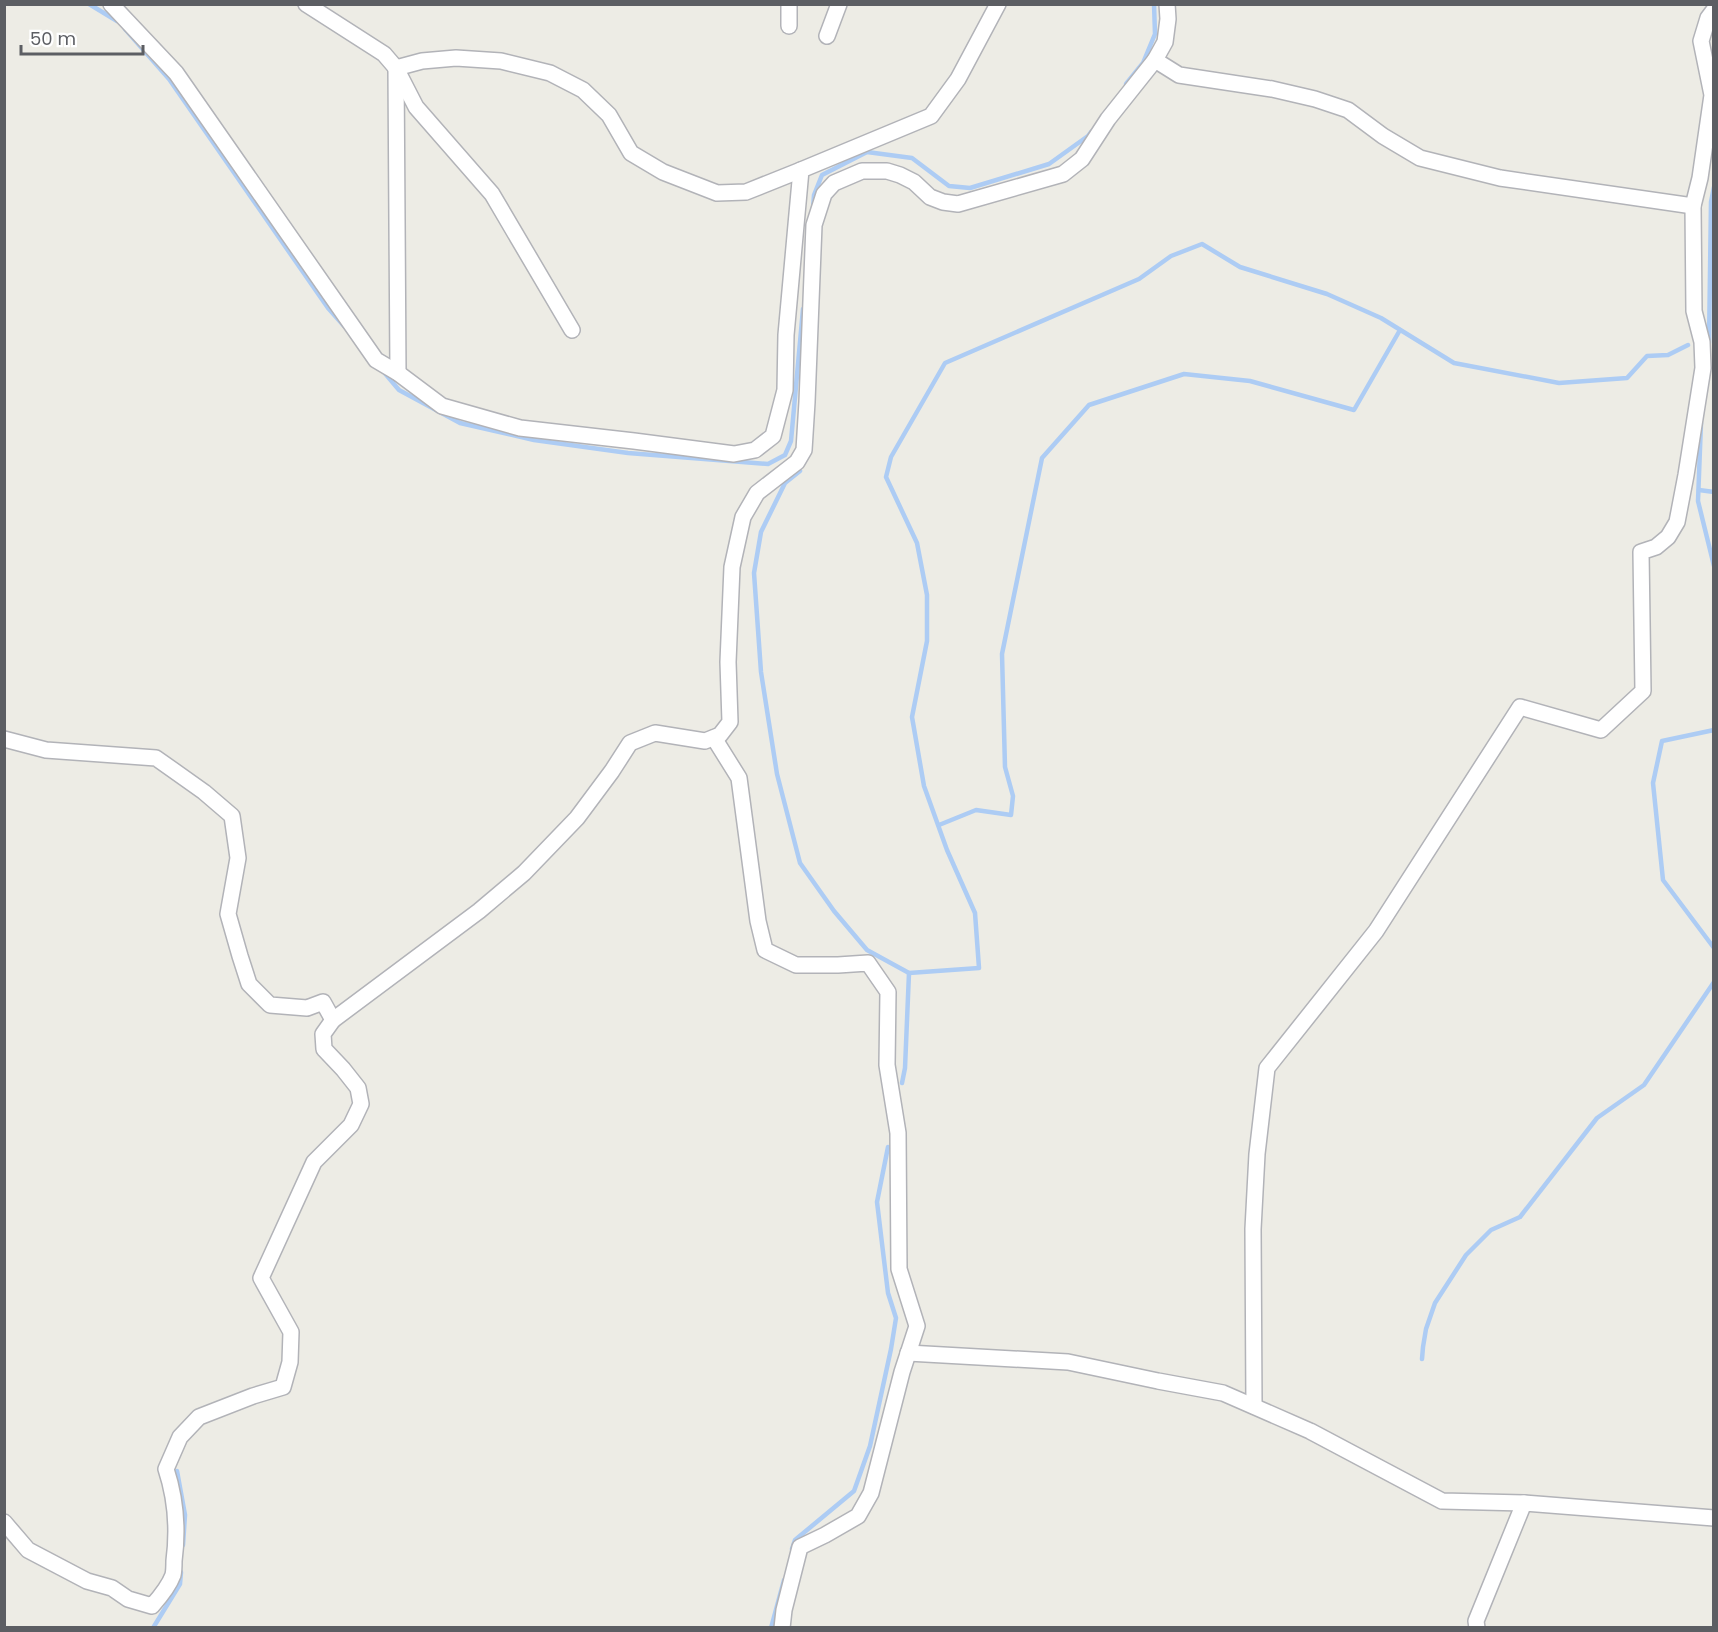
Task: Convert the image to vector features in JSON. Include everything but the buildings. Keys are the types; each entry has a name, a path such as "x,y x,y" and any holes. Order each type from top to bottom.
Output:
{"street":[{"path":"111,4 176,73 376,360 398,373 442,406 520,428 734,454 755,450 773,436 785,390 786,335 801,170"},
{"path":"306,4 384,54 396,68 416,107 492,194 572,330"},
{"path":"789,4 789,26"},
{"path":"827,36 839,4"},
{"path":"396,68 422,61 456,58 501,61 550,73 582,90 609,115 631,153 663,172 717,193 746,192 931,116 958,78 998,4"},
{"path":"4,1522 28,1550 87,1581 112,1588 128,1599 152,1606 162,1593 172,1575 176,1545 174,1504 166,1469 180,1437 199,1416 283,1387 290,1362 291,1332 261,1278 314,1162 351,1125 361,1104 358,1088 324,1048 323,1034 333,1020 479,910 524,873 577,818 630,743 655,733 705,741 720,735 730,722 728,662 732,567 743,517 757,494 797,462 804,450 814,225 824,194 834,183 862,171 887,171 914,182 930,197 957,204 1063,174 1082,159 1108,119 1155,60 1165,42 1167,4"},
{"path":"1254,1406 1253,1229 1257,1154 1267,1068 1376,931 1520,707 1601,730 1643,691 1641,552 1656,547 1668,537 1677,522 1703,368 1702,342 1694,311 1693,206 1700,178 1712,95 1701,40 1713,10"},
{"path":"1155,60 1179,75 1272,89 1315,99 1348,110 1383,136 1420,158 1500,178 1693,206"},
{"path":"396,68 398,373"},
{"path":"714,738 739,778 758,921 765,950 796,965 868,963 888,992 887,1065 898,1133 899,1269 917,1326 871,1493 858,1516 800,1547 784,1610 782,1628"},
{"path":"4,739 46,750 156,758 204,792 232,816 238,858 228,914 249,984 270,1005 307,1008 323,1002 333,1020"},
{"path":"908,1353 1068,1362 1223,1393 1310,1431 1442,1501 1524,1503 1713,1518"},
{"path":"1477,1628 1476,1621 1524,1503"}],"waterway":[{"path":"89,4 117,21"},
{"path":"1126,84 1143,63 1155,34 1154,4"},
{"path":"125,29 169,79 328,308 344,326"},
{"path":"813,208 814,195 822,175 867,152 912,158 949,186 970,188 1049,164 1091,132"},
{"path":"1709,343 1711,202 1714,187"},
{"path":"800,471 785,483 761,532 754,573 761,672 777,774 800,863 834,911 867,950 909,973 979,968 975,913 947,850 924,786 912,717 927,641 927,595 917,543 886,477 891,457 945,363 1139,279 1171,256 1202,244 1240,267 1327,294 1381,318 1454,363 1559,383 1627,378 1647,356 1668,355 1688,345"},
{"path":"383,371 399,390 460,423 534,440 628,453 768,464 785,455 791,441 803,309"},
{"path":"939,825 976,810 1011,815 1013,796 1005,767 1002,654 1042,458 1089,405 1184,374 1250,381 1354,410 1400,330"},
{"path":"1701,423 1698,501 1714,566"},
{"path":"1699,490 1714,492"},
{"path":"1714,730 1662,741 1653,783 1663,880 1714,948"},
{"path":"902,1083 905,1068 909,973"},
{"path":"1422,1359 1426,1329 1435,1303 1466,1255 1491,1230 1520,1217 1597,1118 1644,1085 1714,982"},
{"path":"792,1549 795,1540 854,1491 870,1446 896,1318 888,1293 877,1202 888,1147"},
{"path":"177,1471 185,1515 183,1545"},
{"path":"153,1628 180,1584 181,1572"},
{"path":"771,1628 784,1580"}]}
